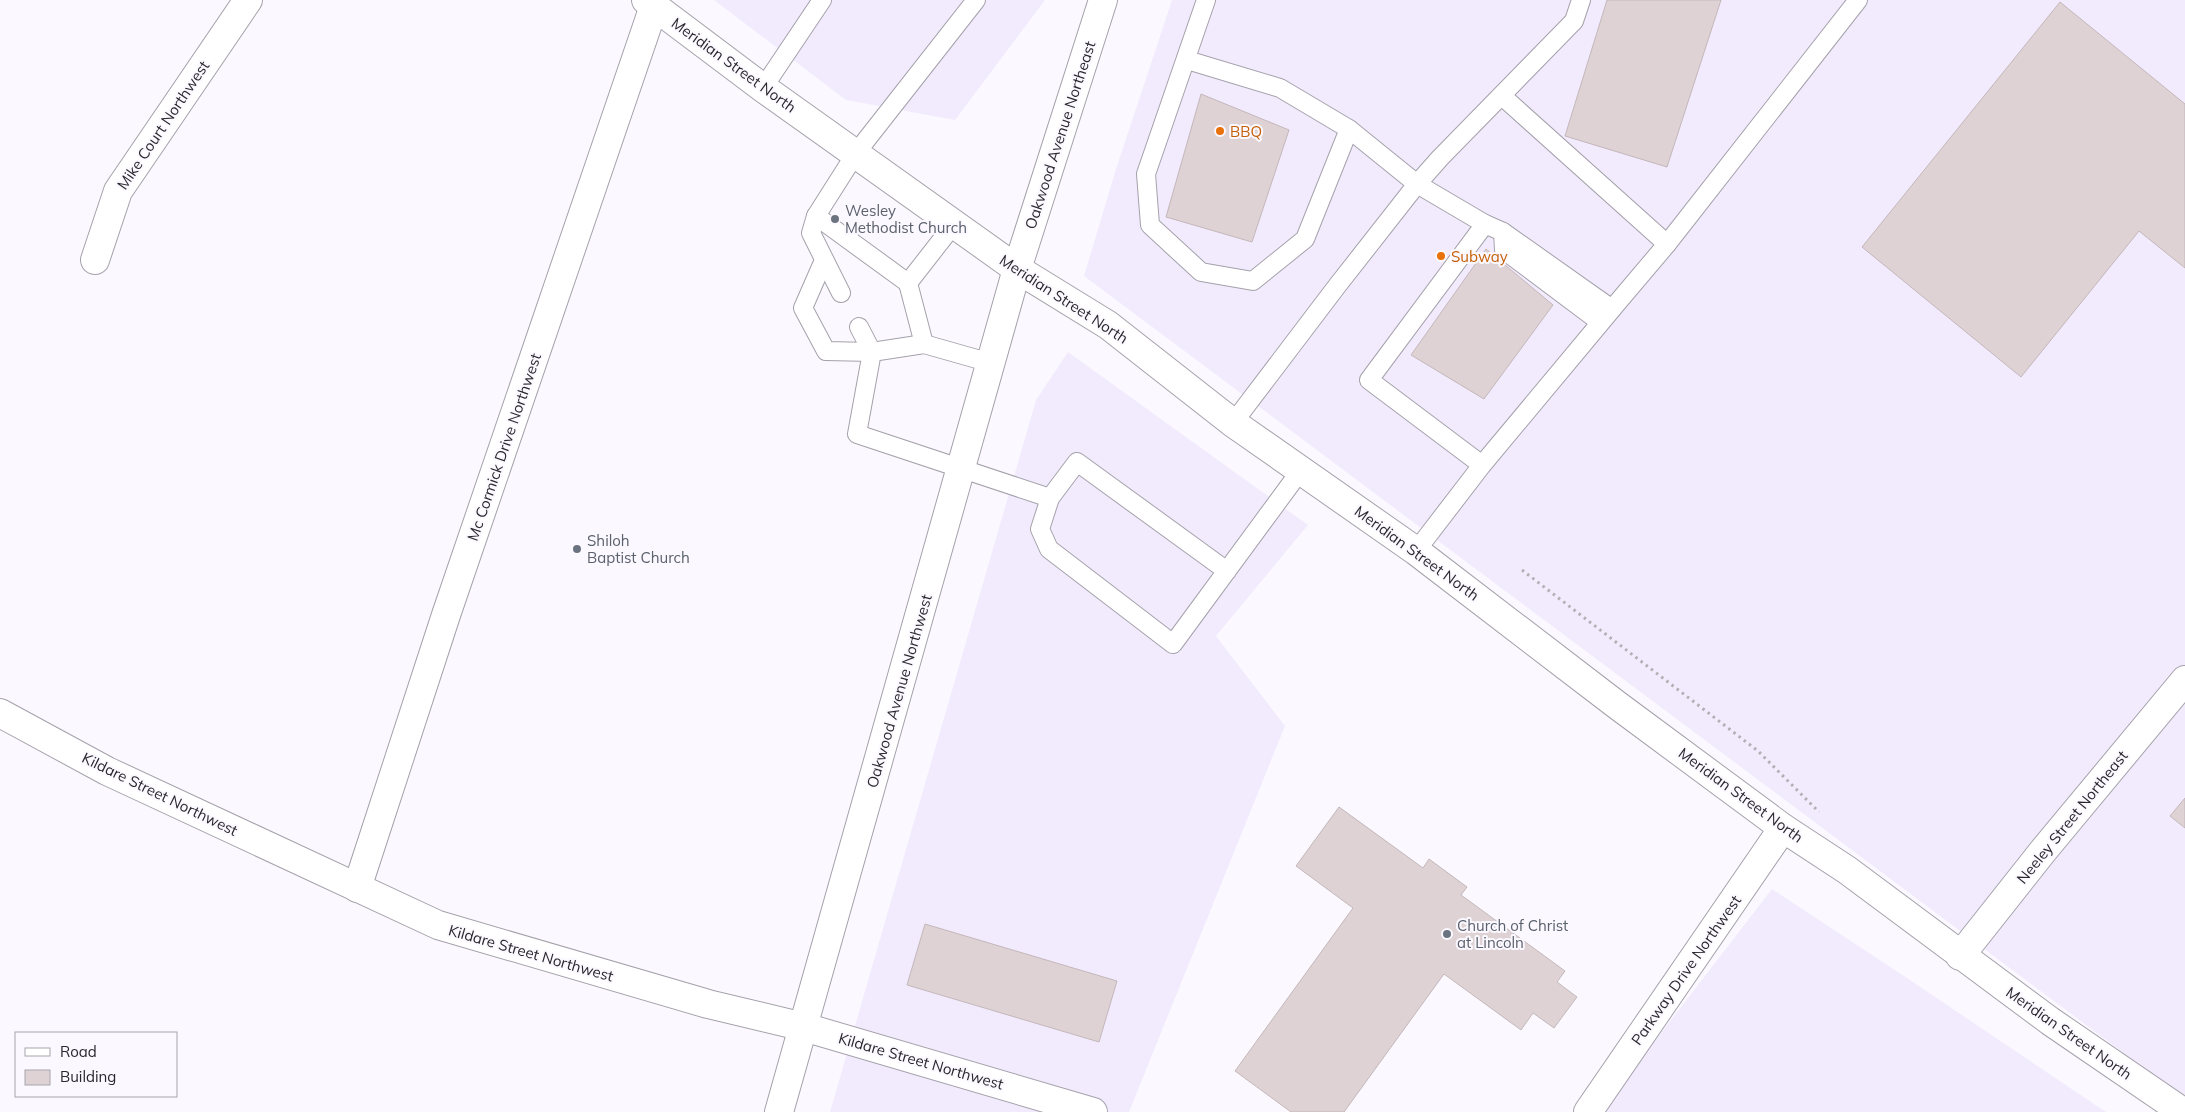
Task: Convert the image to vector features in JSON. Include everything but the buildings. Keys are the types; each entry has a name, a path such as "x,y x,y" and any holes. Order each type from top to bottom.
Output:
{"street":[{"name":"Mike Court Northwest","path":"95,260 118,191 248,0"},
{"name":"Oakwood Avenue Northeast","path":"1017,270 1103,0"},
{"name":"Meridian Street North","path":"650,3 763,88 1017,270 1108,325 1233,422 1416,551 1617,705 1784,828 1847,870 1960,956 2050,1021 2183,1112"},
{"name":"Mc Cormick Drive Northwest","path":"357,888 650,3"},
{"name":"Oakwood Avenue Northwest","path":"779,1112 1017,270"},
{"name":"Neeley Street Northeast","path":"1960,956 2043,851 2185,680"},
{"name":"Kildare Street Northwest","path":"0,712 107,771 438,926 708,1004 804,1027 1093,1112"},
{"name":"Parkway Drive Northwest","path":"1588,1112 1784,828"}],"lane":[{"path":"763,88 822,0"},
{"path":"842,293 811,233 816,216 856,153 976,0"},
{"path":"1206,0 1187,60 1146,174 1150,224 1201,272 1253,281 1305,239 1348,129"},
{"path":"1233,422 1336,286 1417,184 1574,21 1581,0"},
{"path":"1416,551 1482,465 1667,244 1858,0"},
{"path":"1187,60 1280,88 1348,129 1417,184 1485,224 1503,232 1612,309"},
{"path":"1502,96 1667,244"},
{"path":"816,216 908,284 924,344"},
{"path":"908,284 954,224"},
{"path":"1482,465 1370,380 1485,224"},
{"path":"1503,232 1504,250 1600,322"},
{"path":"824,260 803,308 826,351 872,352 924,344 991,363"},
{"path":"859,327 872,352 857,434 962,467 1050,498"},
{"path":"1227,571 1077,462 1050,498 1040,529 1049,549 1173,644 1227,571 1301,470"}],"shaded area":[{"path":"714,0 1045,0 955,120 846,100"},
{"path":"1172,0 2185,0 2185,1099 1084,276 1116,169"},
{"path":"1068,352 1308,525 1216,636 1285,726 1129,1112 830,1112 1036,400"},
{"path":"1772,889 1907,978 2106,1112 1600,1112"}],"place":[{"name":"BBQ","path":"1220,131"},
{"name":"Wesley Methodist Church","path":"835,219"},
{"name":"Subway","path":"1441,256"},
{"name":"Shiloh Baptist Church","path":"577,549"},
{"name":"Church of Christ at Lincoln","path":"1447,934"}]}
